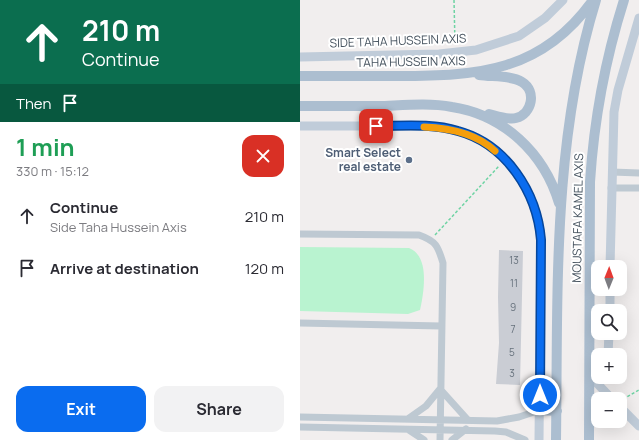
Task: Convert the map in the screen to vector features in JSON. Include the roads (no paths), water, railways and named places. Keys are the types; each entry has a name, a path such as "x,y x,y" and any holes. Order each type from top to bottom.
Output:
{"main road":[{"name":"TAHA HUSSEIN AXIS","path":"300,76 438,76 472,74 505,66 536,52 564,32 594,0"},
{"name":"MOUSTAFA KAMEL AXIS","path":"556,440 560,208 573,96 594,0"},
{"name":"MOUSTAFA KAMEL AXIS","path":"593,348 590,182 591,155 603,76 624,0"},
{"path":"300,106 436,105 514,119 522,116 528,110 531,103 531,95 528,88 522,82 515,79 472,74"},
{"path":"467,110 496,122 527,146 542,164 550,178 560,208"},
{"name":"MOUSTAFA KAMEL AXIS","path":"589,440 593,384"},
{"path":"540,410 557,411"}],"street":[{"name":"SIDE TAHA HUSSEIN AXIS","path":"300,56 456,52 476,50 519,36 545,18 563,0"},
{"path":"610,260 612,138 618,90 639,18"},
{"path":"300,126 440,127 458,131 491,147 521,178 529,191 540,224 539,440"},
{"path":"612,172 639,173"},
{"path":"611,188 639,188"},
{"path":"300,234 419,235 431,240 439,251 442,263 440,440"},
{"path":"300,323 441,326"},
{"path":"596,384 605,392"},
{"path":"440,389 452,405 467,419"},
{"path":"408,418 426,406 440,389"},
{"path":"300,417 508,419 540,410"},
{"path":"627,414 639,426"},
{"path":"300,427 506,432 525,440"},
{"path":"409,430 424,440"},
{"path":"452,440 466,430"}],"place":[{"name":"Smart Select real estate","path":"409,160"}]}
